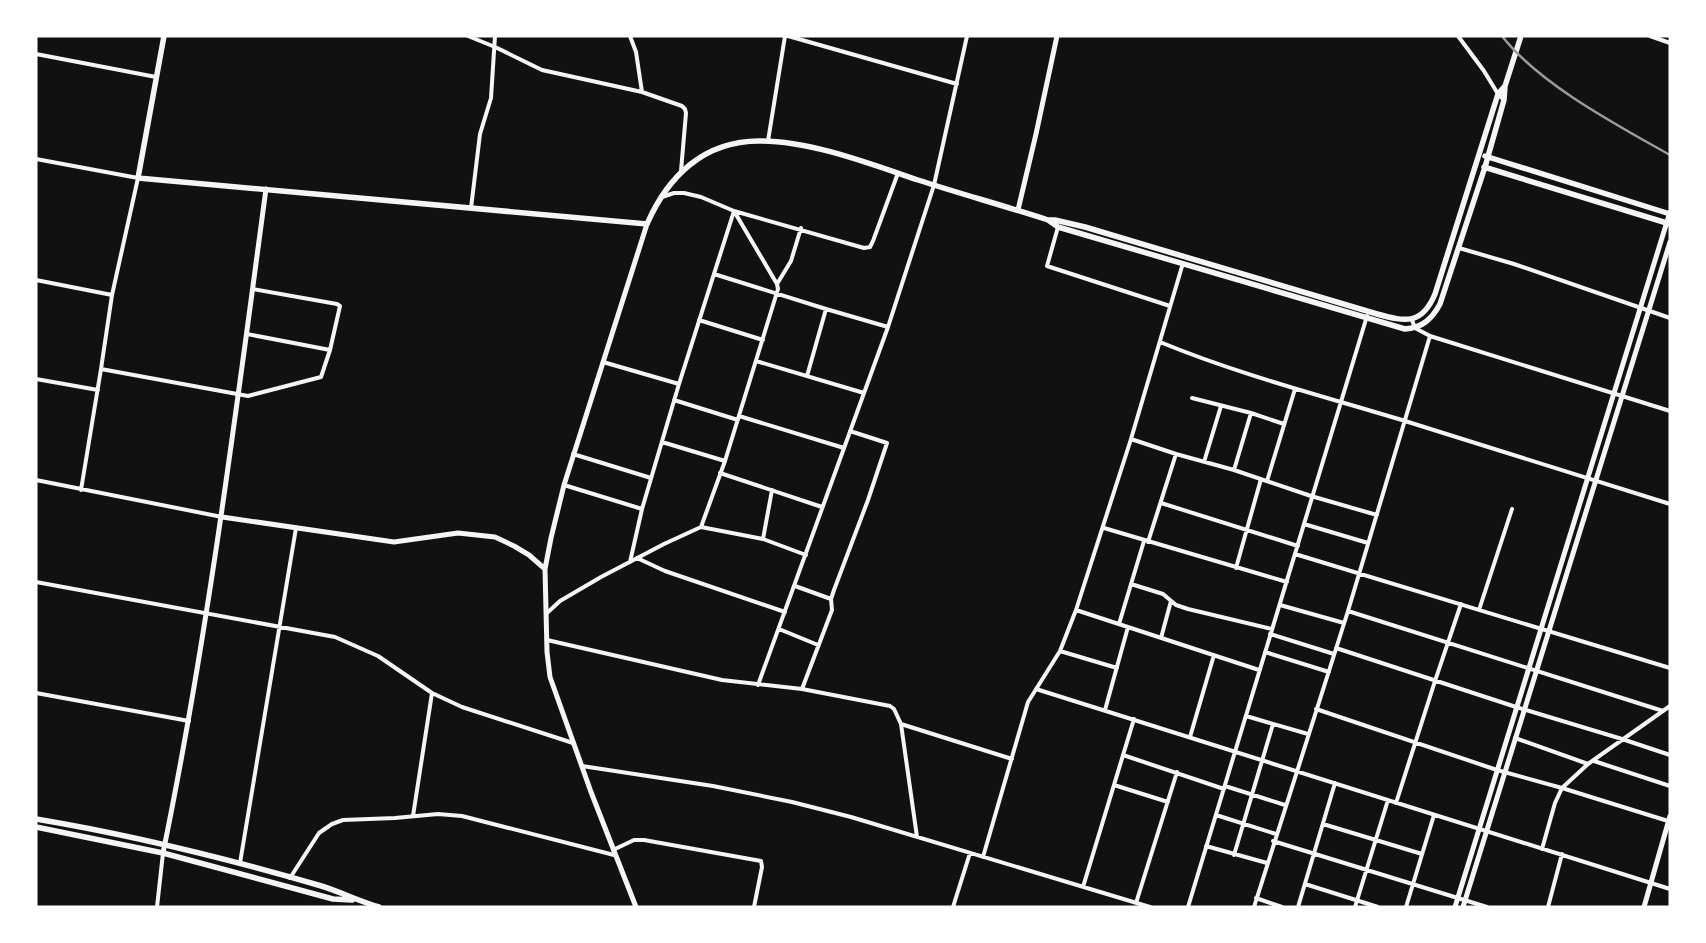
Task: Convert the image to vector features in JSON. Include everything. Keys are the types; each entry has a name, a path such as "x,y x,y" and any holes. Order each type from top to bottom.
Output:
{"main road":[{"path":"164,36 138,178 648,224 660,197 682,171 703,157 726,146 768,141 822,151 898,173 1233,278 1396,319 1412,320 1425,312 1432,301 1477,165 1498,94 1505,86"},
{"path":"1059,224 1235,272 1273,287 1366,318 1404,329 1415,328 1424,324 1436,311 1459,248 1488,157 1504,100 1505,86 1521,36"},
{"path":"1480,154 1670,213"},
{"path":"1477,165 1668,224"},
{"path":"1233,278 1235,272"},
{"path":"36,819 164,844 328,888 354,900 379,907"},
{"path":"36,827 163,853 333,899 354,900"}],"street":[{"path":"468,36 542,70 642,92 682,106 686,113 682,171"},
{"path":"471,208 480,134 491,98 495,36"},
{"path":"630,36 637,55 642,92"},
{"path":"768,141 786,36 957,84"},
{"path":"758,685 780,629 822,507 888,327 934,185 968,36"},
{"path":"1018,210 1057,36"},
{"path":"1458,36 1504,100"},
{"path":"1650,36 1670,43"},
{"path":"36,54 156,77"},
{"path":"36,159 138,178 112,294 81,490"},
{"path":"660,197 674,193 684,193 734,211 801,228 864,248 870,246 873,241 898,173"},
{"path":"156,907 164,844 189,721 222,517 266,190"},
{"path":"630,562 642,509 674,400 734,211"},
{"path":"701,527 725,461 777,294 777,284 734,211"},
{"path":"1454,907 1670,213"},
{"path":"636,907 573,743 550,677 547,640 546,569 548,550 573,454 648,224"},
{"path":"1059,224 1047,264 1049,267 1170,306"},
{"path":"777,284 791,261 801,228"},
{"path":"1462,907 1670,242"},
{"path":"1459,248 1514,264 1670,318"},
{"path":"982,857 1028,702 1060,651 1104,528 1184,263"},
{"path":"714,274 888,327"},
{"path":"36,280 112,294"},
{"path":"101,369 252,395 321,377 330,350 340,306 253,289"},
{"path":"807,376 826,309"},
{"path":"1188,907 1368,312"},
{"path":"699,320 763,340"},
{"path":"1412,320 1415,328 1430,336 1670,411"},
{"path":"247,334 330,350"},
{"path":"1254,907 1348,611 1430,336"},
{"path":"1160,342 1200,359 1670,504"},
{"path":"756,361 864,394"},
{"path":"603,362 679,384"},
{"path":"36,379 98,390"},
{"path":"1267,481 1295,389"},
{"path":"1192,398 1251,413 1284,424"},
{"path":"674,400 844,448"},
{"path":"1204,462 1220,406"},
{"path":"1234,470 1251,413"},
{"path":"802,690 832,610 831,599 887,444 850,431"},
{"path":"1131,439 1376,515"},
{"path":"662,442 725,461"},
{"path":"573,454 651,478"},
{"path":"1119,624 1130,584 1176,454"},
{"path":"720,473 822,507"},
{"path":"1236,568 1261,479"},
{"path":"36,480 222,517 394,542 458,533 495,537 529,555 546,569"},
{"path":"564,485 642,509"},
{"path":"763,539 772,490"},
{"path":"1160,503 1298,546"},
{"path":"1479,610 1512,509"},
{"path":"1304,524 1368,543"},
{"path":"547,613 560,601 637,558 701,527 763,539 806,555"},
{"path":"240,864 296,528"},
{"path":"1104,528 1146,542 1287,582"},
{"path":"1295,554 1670,668"},
{"path":"1564,555 1571,558"},
{"path":"637,558 665,571 785,612"},
{"path":"36,582 334,637 378,656 432,693 462,706 573,743"},
{"path":"1130,584 1163,594 1176,605 1272,629"},
{"path":"795,586 831,599"},
{"path":"1161,638 1171,601"},
{"path":"1396,803 1460,604"},
{"path":"1280,605 1344,623"},
{"path":"1076,610 1259,670"},
{"path":"1348,611 1663,711"},
{"path":"1105,710 1128,627"},
{"path":"780,629 818,645"},
{"path":"1270,634 1334,654"},
{"path":"547,640 683,672 758,685 802,690 890,706 894,709 901,724 917,838"},
{"path":"1336,648 1516,708 1670,755"},
{"path":"1060,651 1117,668"},
{"path":"1265,652 1328,672"},
{"path":"1190,738 1214,655"},
{"path":"1036,689 1670,889"},
{"path":"36,693 189,721"},
{"path":"412,816 432,693"},
{"path":"1542,848 1562,788 1588,764 1670,706"},
{"path":"1316,709 1497,770 1669,819 1644,907"},
{"path":"1246,716 1308,734"},
{"path":"1083,887 1134,719"},
{"path":"901,724 1012,759"},
{"path":"1234,855 1273,724"},
{"path":"1515,738 1588,764"},
{"path":"1123,755 1285,805"},
{"path":"1594,761 1670,786"},
{"path":"582,766 713,786 792,802 851,817 1150,907"},
{"path":"1136,903 1177,772"},
{"path":"1298,907 1335,783"},
{"path":"1114,785 1168,802"},
{"path":"1355,907 1388,800"},
{"path":"290,878 319,833 332,824 344,820 438,814 462,816 614,852 634,840 644,840 761,861 762,867 754,907"},
{"path":"1216,815 1276,834"},
{"path":"1406,907 1434,815"},
{"path":"1322,824 1422,854"},
{"path":"1274,841 1487,907"},
{"path":"1206,846 1267,864"},
{"path":"953,907 970,853"},
{"path":"1548,907 1562,854"},
{"path":"1305,884 1378,907"},
{"path":"1256,898 1282,907"}],"railway":[{"path":"1502,36 1536,71 1557,87 1603,117 1670,155"}]}
